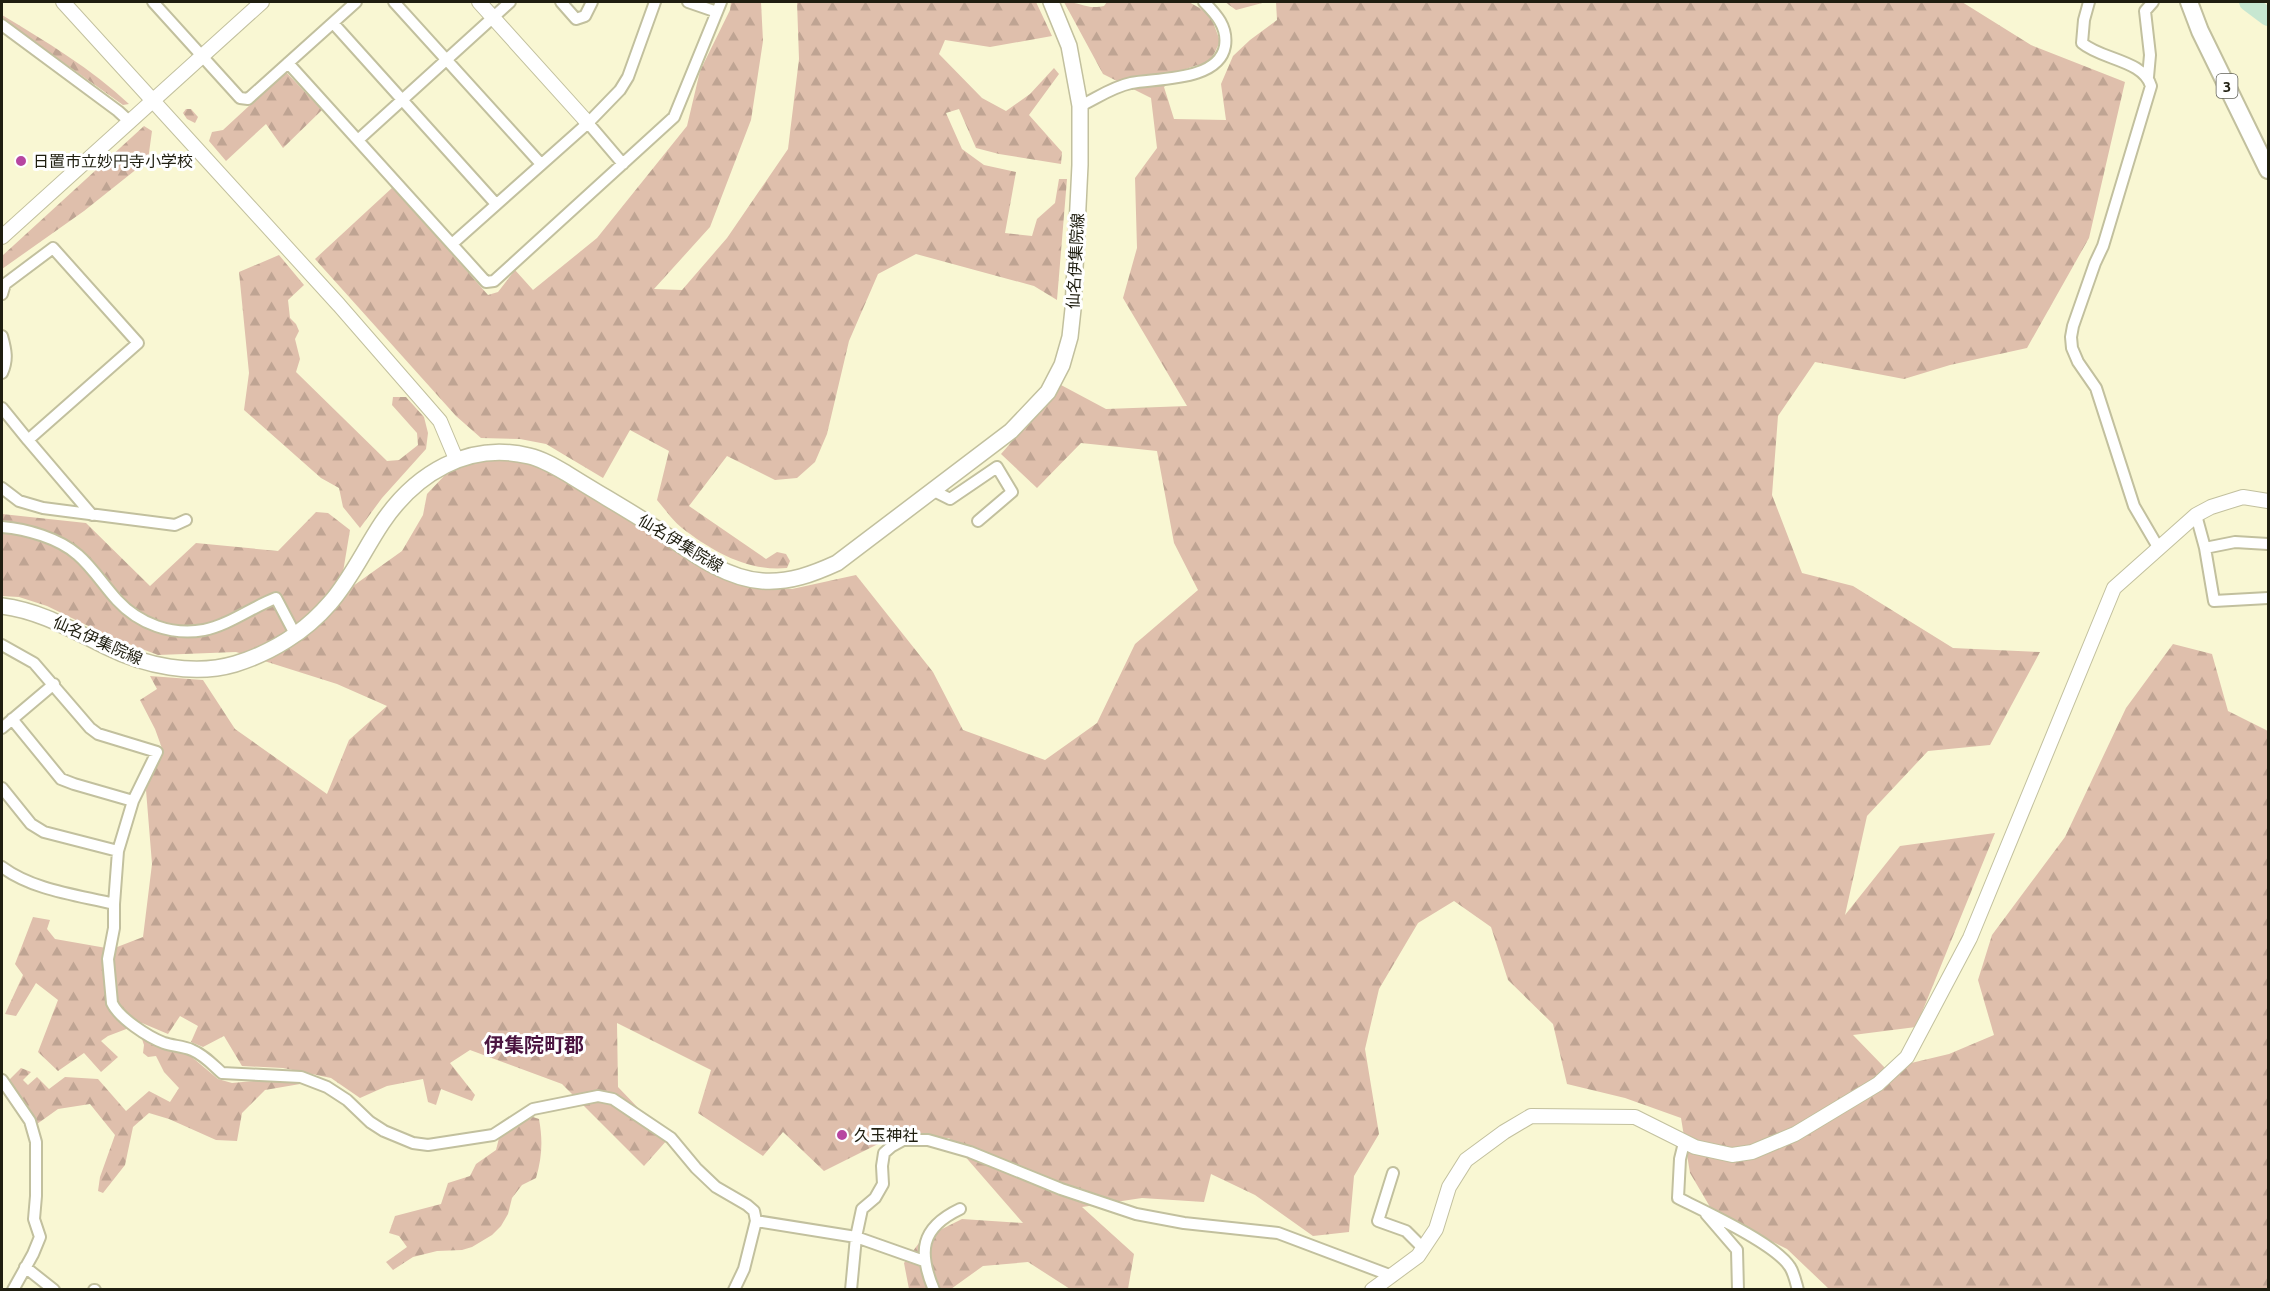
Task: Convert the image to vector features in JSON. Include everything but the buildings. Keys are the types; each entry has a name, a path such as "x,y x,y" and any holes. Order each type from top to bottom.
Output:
{"highway":[{"name":"3","path":"2189,2 2200,31 2268,170"}],"main road":[{"name":"仙名伊集院線","path":"2,606 31,611 49,618 127,656 145,662 187,669 234,664 260,654 295,634 312,620 341,589 382,523 404,495 427,475 456,459 498,453 529,456 543,461 710,563 746,578 761,581 787,580 837,563 934,491 1024,419 1048,392 1062,365 1070,337 1073,309 1080,165 1080,106 1069,46 1051,2"}],"street":[{"path":"63,2 339,305 440,421 456,459"},
{"path":"2,237 262,2"},
{"path":"161,4 240,98 248,99 356,2"},
{"path":"394,2 541,164"},
{"path":"479,2 624,164"},
{"path":"358,140 510,2"},
{"path":"561,2 576,19 585,16 592,2"},
{"path":"452,244 588,123 620,90 628,77 655,2"},
{"path":"288,63 486,282 494,281 674,117 719,7 688,2"},
{"path":"1080,106 1112,88 1131,83 1191,75 1206,70 1217,62 1224,51 1226,38 1219,16 1204,2"},
{"path":"2089,2 2082,43 2092,51 2137,68 2148,77"},
{"path":"2153,2 2145,11 2150,55 2148,77 2151,86 2103,246 2095,263 2071,337 2072,348 2078,362 2096,387 2134,506 2158,547"},
{"path":"333,23 496,204"},
{"path":"2,25 130,122"},
{"path":"2,294 5,284 53,248 138,343 28,440"},
{"path":"2,336 6,364 2,374"},
{"path":"2,408 92,515"},
{"path":"934,491 950,499 996,467 1012,492 978,521"},
{"path":"2,488 19,501 43,508 175,525 186,520"},
{"path":"1372,1290 1418,1256 1436,1229 1449,1187 1466,1160 1531,1116 1635,1117 1684,1143 1732,1155 1752,1152 1795,1134 1878,1084 1907,1057 1970,938 2114,588 2196,515 2211,507 2243,497 2268,501"},
{"path":"2196,515 2205,548 2214,601 2268,598"},
{"path":"2,526 58,542 78,554 119,602 136,617 155,626 176,632 205,630 276,598 295,634"},
{"path":"2205,548 2235,542 2268,544"},
{"path":"4,649 34,663 90,728 98,734 157,752 133,801 118,851 114,928 108,959 112,1003 115,1009 141,1031 163,1043 190,1049 204,1056 222,1073 301,1077 327,1087 347,1100 370,1122 384,1131 413,1143 428,1145 493,1135 533,1109 598,1096 613,1099 671,1138 696,1168 716,1187 754,1211 756,1221 744,1269 734,1290"},
{"path":"2,728 54,684"},
{"path":"12,719 61,778 133,801"},
{"path":"2,788 31,824 44,832 118,851"},
{"path":"2,867 15,877 114,904"},
{"path":"2,1080 30,1121 36,1142 34,1219 40,1238 14,1290"},
{"path":"851,1290 856,1237 862,1209 875,1198 883,1184 882,1166 885,1153 903,1140 928,1140 970,1152 1061,1189 1136,1214 1184,1223 1278,1233 1392,1276"},
{"path":"1684,1143 1680,1159 1678,1198 1770,1249 1790,1267 1798,1290"},
{"path":"1393,1173 1378,1221 1406,1231 1423,1248"},
{"path":"934,1290 924,1261 926,1239 936,1224 947,1215 960,1209"},
{"path":"1703,1210 1737,1250 1738,1290"},
{"path":"756,1221 856,1237 924,1261"},
{"path":"25,1267 54,1290"}],"green space":[{"path":"731,2 761,2 763,41 751,120 710,227 654,289 682,290 727,238 788,149 799,59 797,2 1036,2 1052,36 990,47 945,40 939,54 982,98 1006,111 1030,94 1054,68 1059,74 1029,115 1062,152 1061,164 976,148 959,109 946,113 962,149 984,165 1016,172 1005,233 1032,236 1037,219 1055,203 1059,179 1067,179 1057,300 1034,286 916,254 878,274 849,341 827,434 815,462 797,478 775,480 727,456 689,506 766,559 777,552 786,554 790,561 787,568 758,567 731,558 706,545 678,525 657,500 669,451 630,430 603,478 546,444 520,439 481,438 456,416 315,259 393,187 488,295 498,292 515,270 533,290 597,238 687,126 700,71 730,10"},
{"path":"1064,2 1093,7 1104,6 1107,2 1189,2 1210,14 1220,41 1212,57 1205,63 1182,71 1164,87 1174,119 1226,120 1221,84 1233,56 1277,20 1276,2 1962,2 2031,45 2125,82 2089,238 2027,348 1950,365 1904,379 1815,362 1778,416 1772,495 1802,573 1853,586 1953,648 2040,652 1990,745 1928,751 1867,816 1845,915 1900,846 1995,833 1916,1027 1853,1035 1886,1069 1949,1054 1994,1035 1978,980 1992,935 2065,837 2126,708 2173,644 2212,654 2228,711 2268,731 2268,1289 1829,1289 1787,1249 1713,1212 1690,1173 1681,1118 1625,1098 1567,1084 1553,1024 1508,980 1491,927 1454,901 1418,923 1379,989 1365,1049 1379,1134 1354,1176 1349,1232 1313,1236 1255,1195 1211,1174 1204,1202 1142,1198 1082,1207 1134,1254 1128,1289 1070,1289 1028,1262 983,1266 951,1289 909,1289 904,1263 922,1239 962,1219 1023,1223 949,1138 880,1143 824,1171 783,1132 763,1156 698,1113 711,1070 617,1023 618,1087 668,1139 644,1166 562,1084 470,1050 450,1063 475,1095 472,1101 441,1089 436,1105 428,1102 423,1079 387,1086 360,1098 331,1078 283,1068 242,1066 224,1036 203,1047 191,1042 198,1026 180,1016 168,1034 142,1023 108,1036 101,1041 118,1057 101,1072 84,1053 58,1071 38,1052 58,1000 36,983 16,1016 5,1014 23,975 15,964 33,917 50,920 47,929 55,939 112,949 143,937 152,864 146,790 163,751 140,700 157,689 150,676 203,680 235,729 327,794 349,740 387,706 337,684 236,652 158,655 113,638 47,606 19,597 2,596 2,514 86,523 150,586 196,543 278,551 316,512 328,513 350,530 342,578 353,586 402,551 423,515 427,494 445,475 467,462 506,458 540,465 753,585 792,589 856,575 933,672 963,730 1045,760 1097,723 1135,644 1198,590 1174,543 1157,451 1081,443 1037,488 1001,454 1061,385 1106,409 1187,406 1123,298 1137,248 1135,178 1157,148 1151,98 1103,74"},
{"path":"1225,2 1266,2 1236,10"},
{"path":"2,15 84,67 129,104 123,105 8,23"},
{"path":"286,72 322,110 283,148 266,124 226,161 209,141 212,132 223,130"},
{"path":"186,109 191,109 198,117 195,123 187,119 183,113"},
{"path":"144,126 152,131 148,160 84,211 2,269 2,256"},
{"path":"279,255 304,285 288,300 290,318 299,331 295,339 300,359 296,372 387,461 399,460 418,445 417,433 392,405 393,397 406,397 424,417 428,433 426,449 382,498 360,528 343,507 339,488 321,478 244,410 249,373 239,272"},
{"path":"141,1036 187,1053 218,1079 232,1083 274,1079 306,1083 265,1090 242,1113 237,1141 216,1140 169,1119 149,1113 133,1127 125,1165 103,1193 98,1191 100,1177 115,1135 90,1104 58,1109 37,1124 8,1081 21,1068 31,1072 23,1080 28,1085 37,1077 49,1089 65,1077 98,1079 126,1111 149,1091 170,1102 179,1088 164,1072 156,1056 148,1057 143,1053 144,1045"},
{"path":"530,1116 539,1119 541,1135 541,1156 536,1178 522,1185 512,1198 508,1214 501,1226 492,1235 472,1247 462,1250 437,1251 413,1257 393,1270 386,1262 407,1247 399,1236 389,1233 395,1216 441,1204 448,1183 470,1176 476,1164 496,1150 499,1138"}],"waterway":[{"path":"2248,2 2268,17"}],"place":[{"name":"日置市立妙円寺小学校","path":"21,161"},
{"name":"久玉神社","path":"842,1135"}],"district":[{"name":"伊集院町郡","path":"534,1044"}]}
